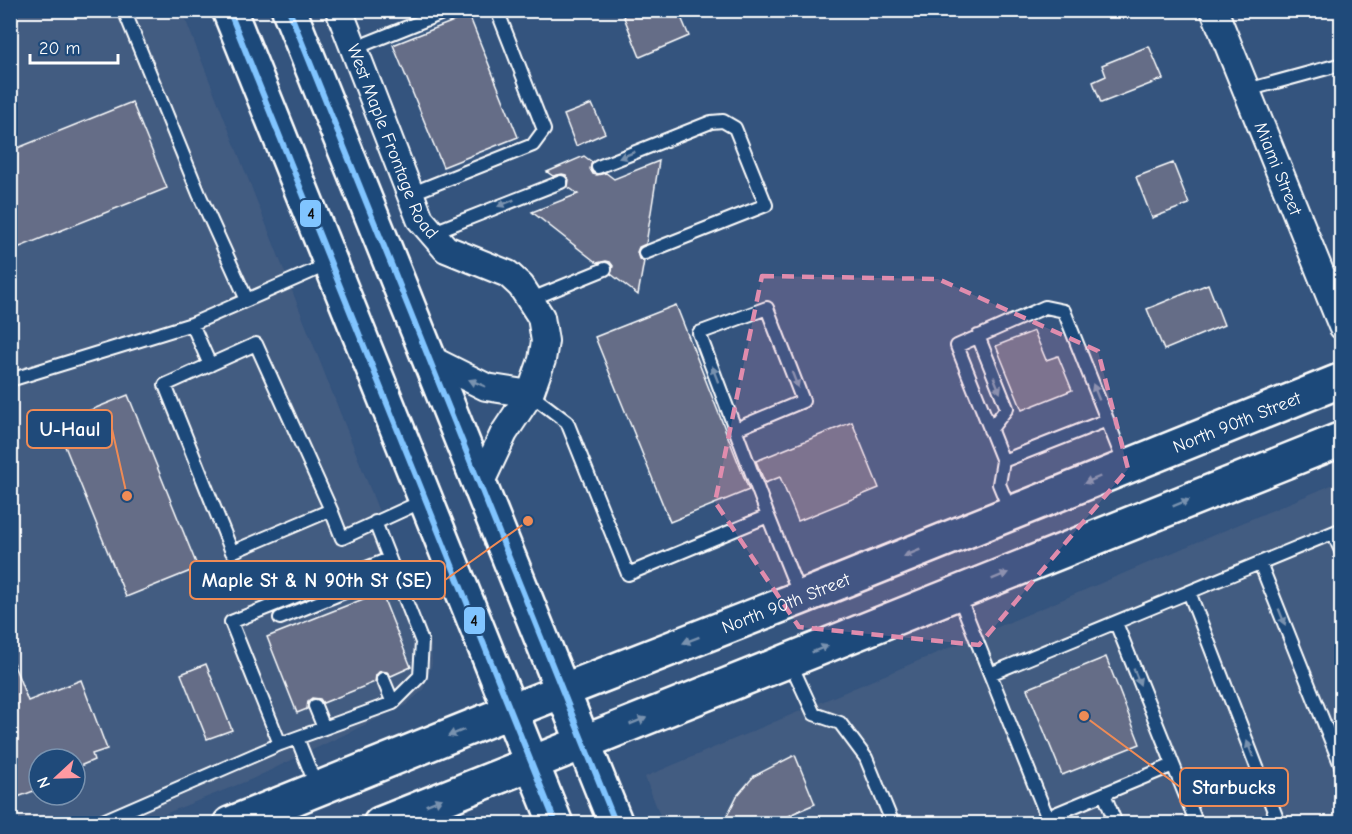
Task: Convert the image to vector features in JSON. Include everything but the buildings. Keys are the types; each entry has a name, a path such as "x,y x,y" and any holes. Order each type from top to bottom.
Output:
{"main road":[{"path":"230,10 556,824"},
{"path":"289,10 616,824"},
{"name":"North 90th Street","path":"230,824 1341,380"},
{"path":"380,824 1341,439"}],"street":[{"name":"West Maple Frontage Road","path":"339,10 420,219 446,249 508,274 521,286 541,317 545,341 542,360 530,394 504,433 480,484"},
{"name":"Miami Street","path":"1214,10 1247,90 1332,276 1341,326"},
{"path":"428,358 486,387 530,394"}],"lane":[{"path":"124,10 199,194 247,300"},
{"path":"355,48 450,10"},
{"path":"410,194 533,145 544,130 497,10"},
{"path":"1247,90 1341,64"},
{"path":"598,167 711,122 723,121 735,128 766,205 645,254"},
{"path":"431,233 561,182"},
{"path":"10,380 192,324 331,264"},
{"path":"530,300 606,269"},
{"path":"1011,513 999,484 1003,461 957,346 1046,307 1064,311 1125,466"},
{"path":"736,429 803,401 767,308 699,333 800,598"},
{"path":"192,324 210,365"},
{"path":"978,336 1007,408 990,430"},
{"path":"331,510 232,552 165,385 256,344 331,510 342,538 426,500"},
{"path":"530,394 567,422 628,574 768,516"},
{"path":"1003,461 1107,420"},
{"path":"96,824 280,744 393,703 420,676 422,642 375,522"},
{"path":"990,674 1337,531 1341,553"},
{"path":"275,605 282,624 389,559"},
{"path":"1260,563 1341,768"},
{"path":"344,585 352,603"},
{"path":"280,744 231,622 275,605 344,585"},
{"path":"1189,592 1279,824"},
{"path":"958,593 1049,820 1173,765"},
{"path":"1116,623 1197,824"},
{"path":"789,661 814,714 840,723 867,758 893,824"},
{"path":"383,679 393,703"},
{"path":"315,706 324,728"},
{"path":"297,738 317,789"},
{"path":"1104,794 1116,824"}],"highlighted area":[{"path":"762,276 938,279 1098,351 1128,469 979,645 799,627 715,502"}],"shaded area":[{"path":"10,11 182,11 431,644 432,664 423,690 406,705 252,779 142,823 11,823"},
{"path":"1341,481 1341,823 663,823 645,777"}],"transit line":[{"name":"4","path":"229,10 556,824"},
{"name":"4","path":"289,10 616,824"}],"place":[{"name":"U-Haul","path":"127,496"},
{"name":"Maple St & N 90th St (SE)","path":"528,521"},
{"name":"Starbucks","path":"1084,716"}]}
